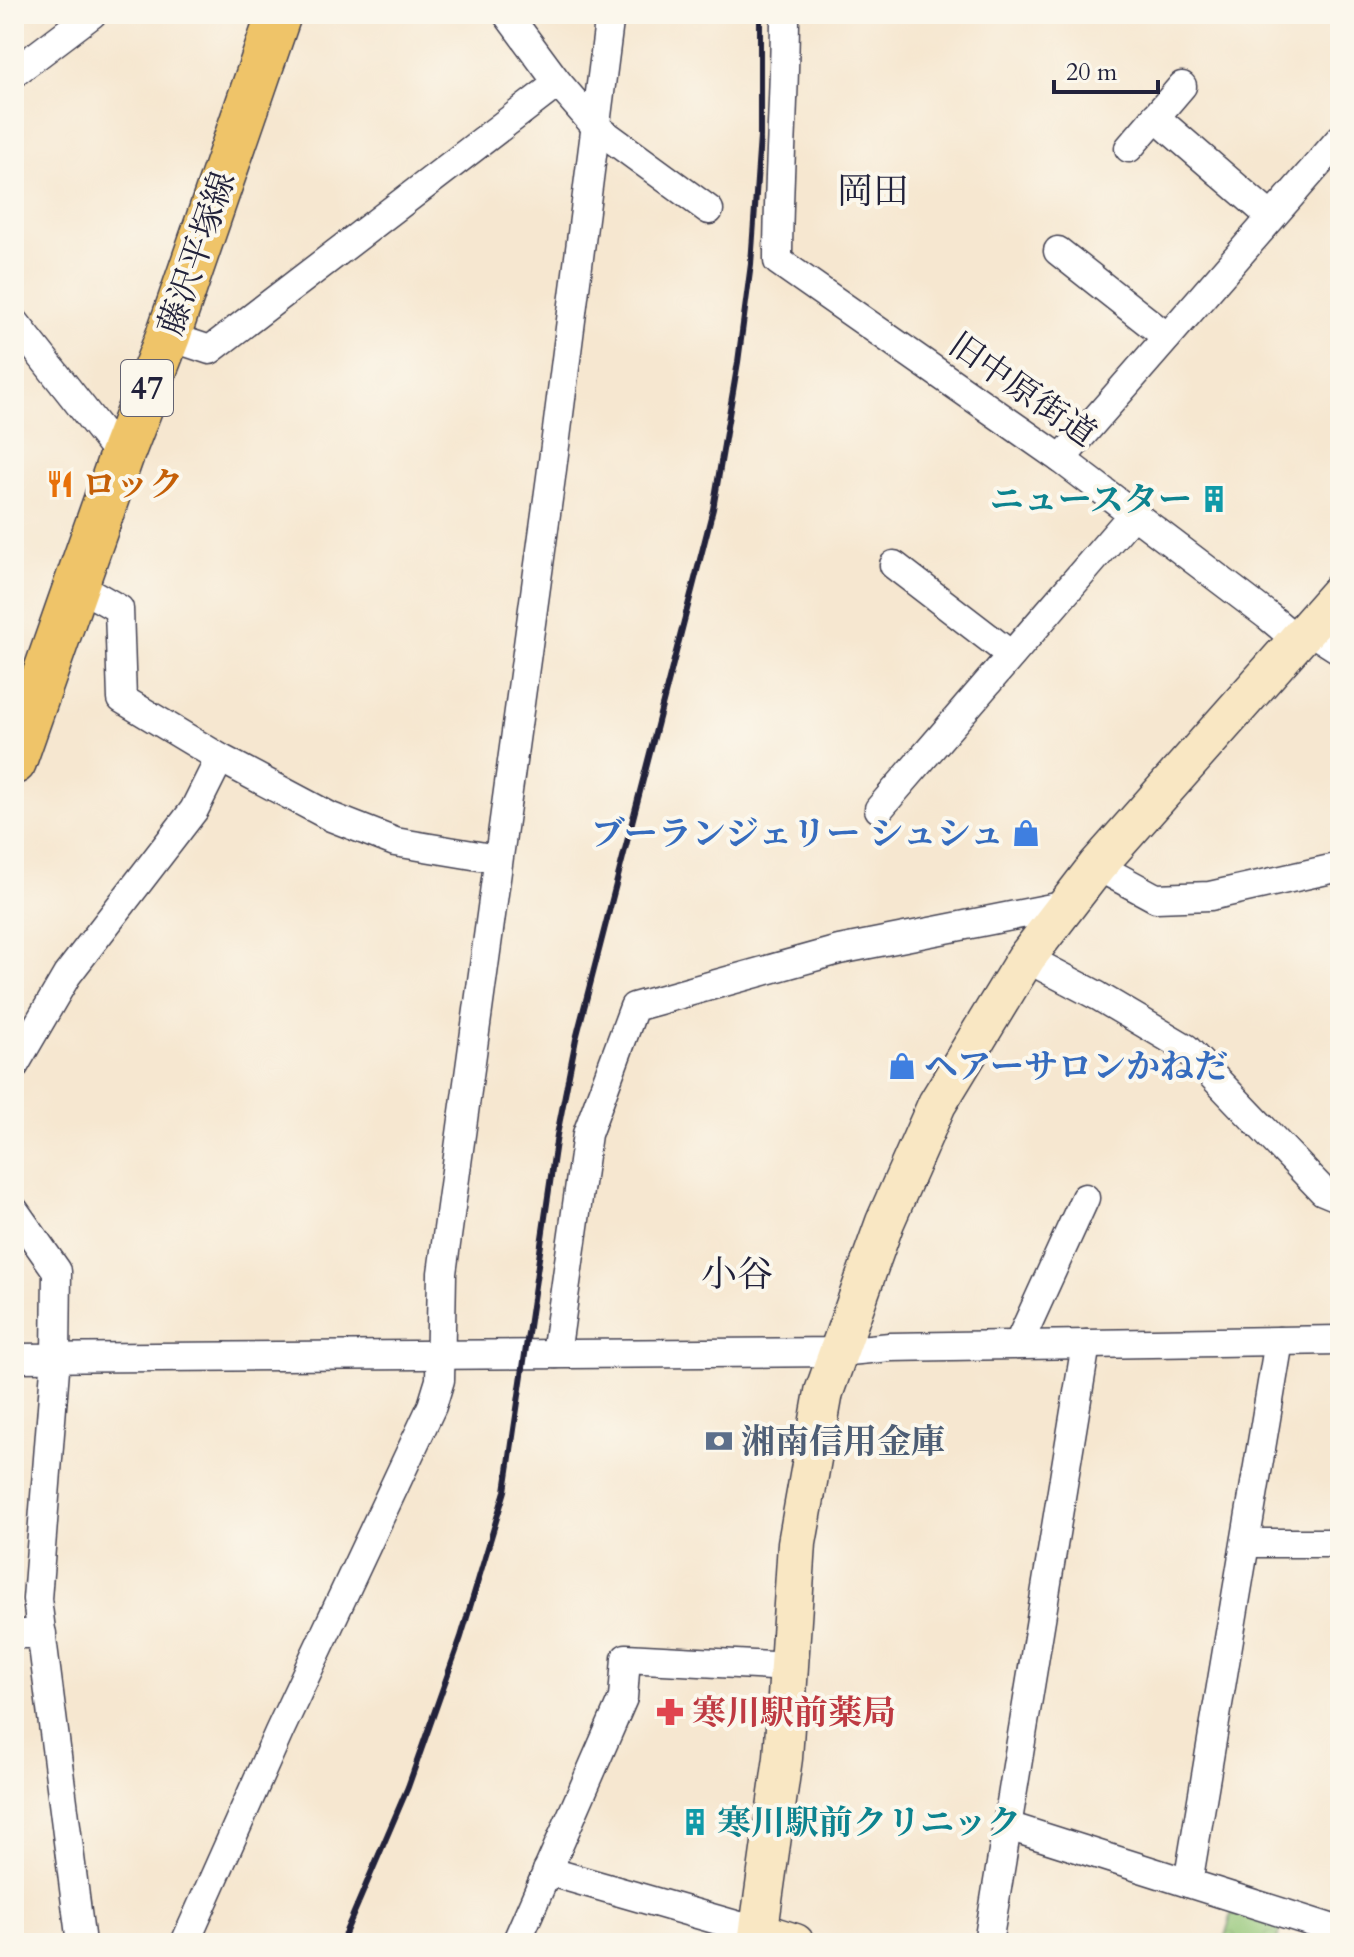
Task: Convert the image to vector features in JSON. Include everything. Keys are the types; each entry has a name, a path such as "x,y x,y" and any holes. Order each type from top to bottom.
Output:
{"main road":[{"name":"藤沢平塚線","path":"14,762 75,584 168,336 279,14"}],"street":[{"path":"14,73 92,14"},
{"path":"507,14 558,83 597,128 709,210"},
{"path":"185,1943 279,1732 432,1406 440,1380 442,1273 610,14"},
{"name":"旧中原街道","path":"785,14 785,100 778,261 1061,459 1303,635 1340,650"},
{"path":"168,336 210,350 558,83"},
{"path":"1129,148 1182,86"},
{"path":"1155,117 1271,217"},
{"path":"1061,459 1340,139"},
{"path":"1058,251 1167,337"},
{"path":"14,321 121,457"},
{"path":"879,809 1133,514"},
{"path":"894,565 1011,655"},
{"path":"75,584 119,609 122,699 220,758 331,817 395,842 497,859"},
{"path":"547,1871 771,1939 797,1543 824,1392 885,1222 937,1104 1026,958 1097,866 1340,592"},
{"path":"14,1066 67,975 194,810 220,758"},
{"path":"1097,866 1156,898 1210,896 1340,867"},
{"path":"556,1354 587,1134 634,1007 839,950 1067,905"},
{"path":"1026,958 1186,1048 1323,1191 1340,1198"},
{"path":"1018,1345 1085,1198"},
{"path":"14,1210 57,1271 56,1356 37,1599 81,1943"},
{"path":"14,1358 839,1352 890,1347 1340,1340"},
{"path":"1188,1883 1279,1341"},
{"path":"988,1943 1086,1344"},
{"path":"1247,1543 1340,1543"},
{"path":"14,1634 42,1634"},
{"path":"516,1943 623,1698 626,1658 791,1667"},
{"path":"1008,1826 1340,1931"}],"green space":[{"path":"1232,1913 1281,1929 1276,1943 1223,1943"}],"railway":[{"path":"341,1943 408,1787 461,1637 505,1491 557,1135 576,1039 713,509 751,264 760,137 760,14"}],"place":[{"name":"ロック","path":"60,484"},
{"name":"ニュースター","path":"1214,499"},
{"name":"ブーランジェリー シュシュ","path":"1026,833"},
{"name":"ヘアーサロンかねだ","path":"902,1066"},
{"name":"湘南信用金庫","path":"719,1441"},
{"name":"寒川駅前薬局","path":"670,1712"},
{"name":"寒川駅前クリニック","path":"695,1822"}],"district":[{"name":"岡田","path":"873,190"},
{"name":"小谷","path":"737,1273"}]}
